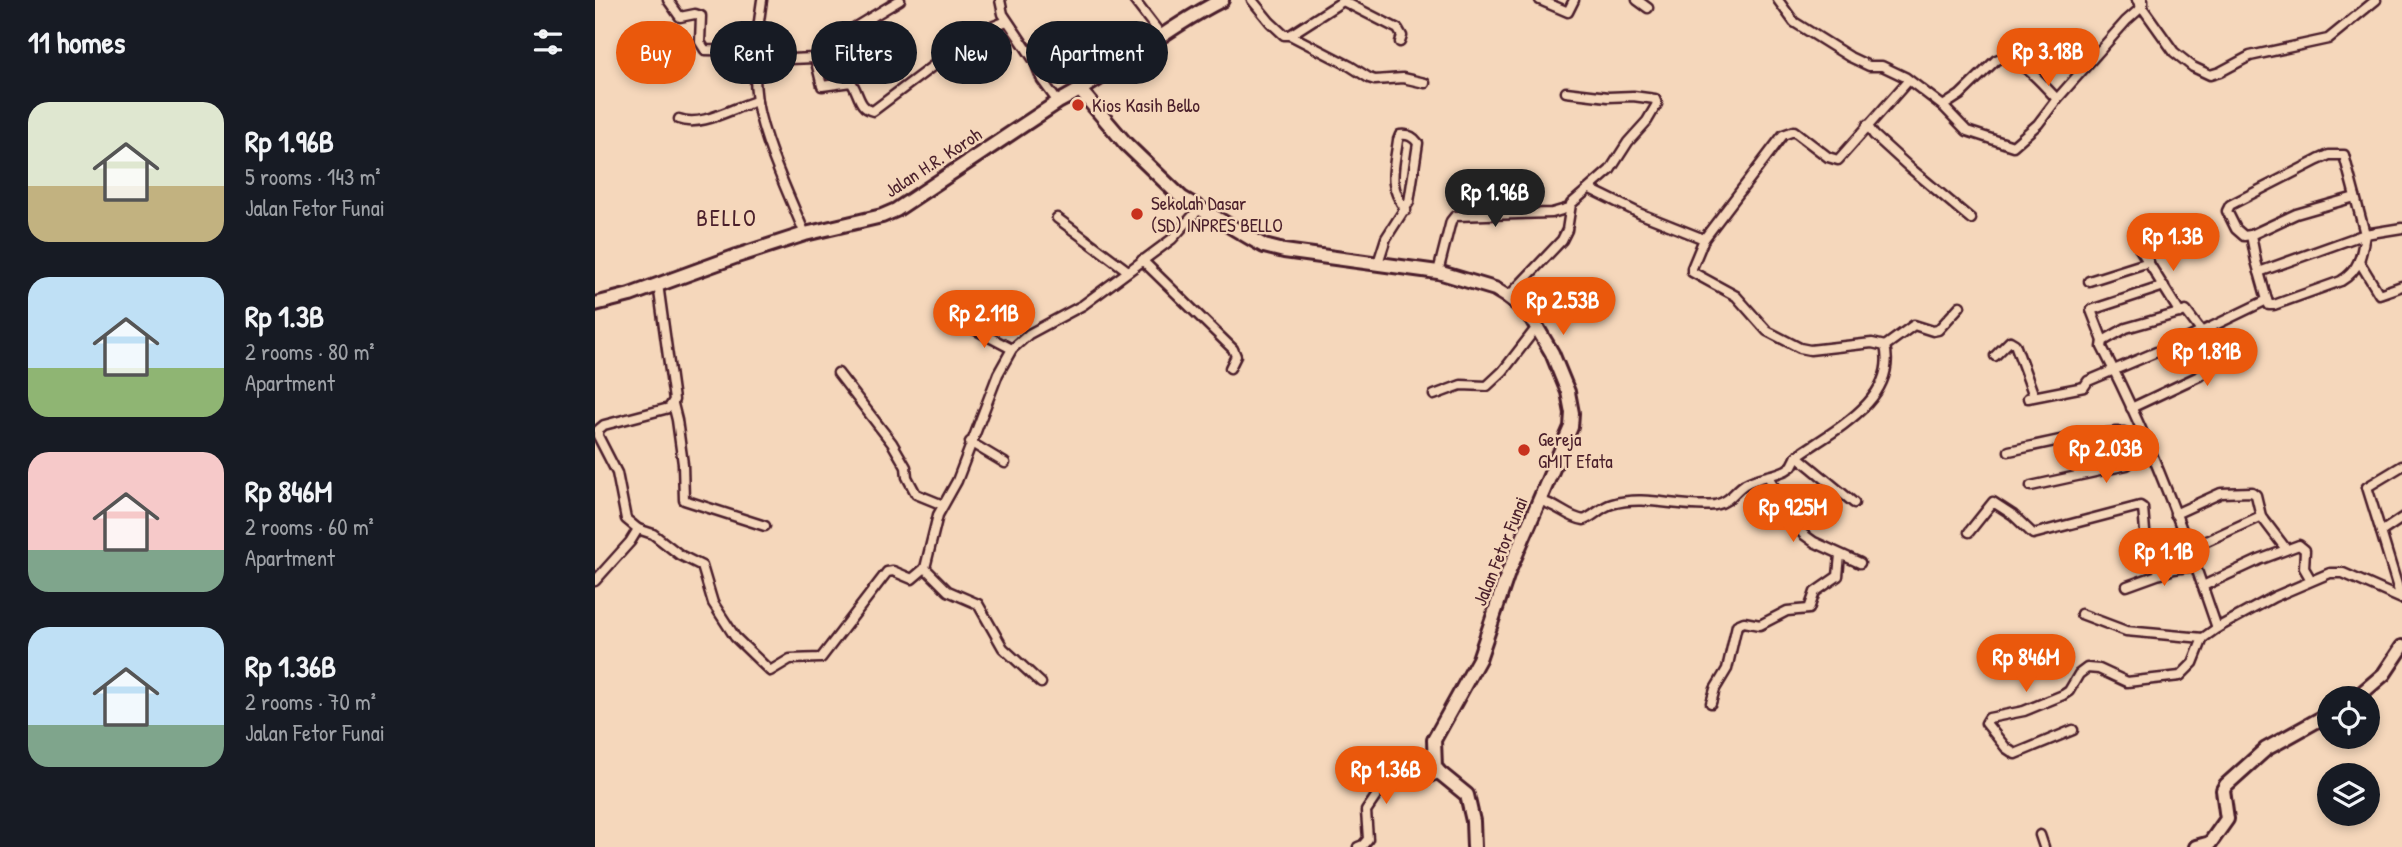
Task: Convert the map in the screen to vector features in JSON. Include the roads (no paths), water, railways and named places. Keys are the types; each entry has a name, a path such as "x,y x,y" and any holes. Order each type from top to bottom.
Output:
{"street":[{"path":"669,0 680,17 695,14 701,16 700,42 705,50 710,50"},
{"path":"759,21 762,0"},
{"path":"865,21 900,0"},
{"path":"1000,0 1007,21"},
{"path":"1134,0 1150,21"},
{"name":"Jalan H.R. Koroh","path":"1168,31 1222,0"},
{"path":"1252,0 1280,33 1290,35 1369,78 1403,78 1425,83"},
{"path":"1540,0 1568,12 1574,0"},
{"path":"1637,0 1648,8"},
{"path":"1777,0 1794,22 1850,57 1869,66 1882,66 1897,72 1943,106 1966,131 2013,146 2038,124 2141,2 2174,52 2193,68 2210,75 2251,56 2328,39 2376,0"},
{"path":"1290,35 1343,1 1398,29 1402,36 1400,42"},
{"path":"1012,29 1058,102"},
{"path":"1943,106 1960,95 1996,60 2004,57 2030,71 2057,99"},
{"path":"917,78 931,67"},
{"path":"1885,346 1872,343 1807,350 1767,331 1736,296 1692,272 1692,265 1704,239 1787,132 1794,131 1828,157 1838,160 1908,80"},
{"path":"756,84 757,101 775,157 806,234"},
{"path":"852,84 861,104 873,111 909,84"},
{"name":"Jalan H.R. Koroh","path":"595,304 806,234 882,216 896,210 1089,84"},
{"name":"Jalan Fetor Funai","path":"1080,90 1153,172 1182,198 1252,240 1274,249 1438,272 1495,289 1520,306 1537,327 1558,365 1568,392 1572,414 1571,427 1509,573 1479,659 1434,740 1433,759 1440,773"},
{"path":"1438,272 1455,216 1552,213 1569,208 1610,170 1628,142 1642,129 1657,102 1648,97 1608,97 1566,92"},
{"path":"679,119 699,122 737,106 757,101"},
{"path":"1867,125 1874,135 1909,167 1971,219"},
{"path":"1378,263 1386,238 1406,210 1418,143 1412,136 1405,134 1400,135 1398,140 1393,186 1406,210"},
{"path":"2251,234 2267,300 2269,305 2274,305 2341,281 2350,276 2359,261 2365,234 2345,156 2340,153 2329,155 2230,205 2227,211 2236,229 2244,236 2295,215 2355,197"},
{"path":"1590,189 1641,214 1704,239"},
{"path":"1508,296 1565,236 1569,208"},
{"path":"673,404 669,408 604,425 598,430 598,436 617,473 626,517 638,529 653,534 680,555 702,566 713,603 730,625 735,638 770,671 790,659 821,658 887,572 893,571 912,579 925,568 933,529 957,481 970,442 1011,349 1029,334 1083,305 1172,239 1199,209"},
{"path":"1057,218 1128,271"},
{"path":"2259,272 2365,234 2402,228"},
{"path":"2140,249 2180,313"},
{"path":"1142,260 1228,343 1236,356 1230,368"},
{"path":"2359,261 2379,294 2402,286"},
{"path":"2089,281 2149,262"},
{"path":"658,284 675,397 673,404 683,464 684,500 765,526"},
{"path":"2164,286 2091,310 2103,341 2102,346 2115,370 2189,549 2217,628"},
{"path":"1995,356 2010,341 2015,344 2031,397 2084,387 2088,381 2181,342 2267,300"},
{"path":"1885,346 1914,324 1933,331 1938,330 1960,306"},
{"path":"2103,341 2126,328 2186,311 2201,331"},
{"path":"970,327 1011,349"},
{"path":"1434,395 1461,385 1487,386 1503,371 1537,327"},
{"path":"2131,408 2208,370 2181,342"},
{"path":"1540,501 1551,503 1574,518 1584,520 1609,504 1623,501 1709,505 1721,503 1735,495 1744,485 1769,478 1792,466 1797,456 1857,415 1876,392 1886,363 1885,346"},
{"path":"838,373 892,443 906,467 907,477 916,494 943,505"},
{"path":"2009,451 2069,438 2116,432 2141,438"},
{"path":"2031,486 2127,465 2131,463 2141,438"},
{"path":"970,442 1005,463"},
{"path":"1797,456 1854,503"},
{"path":"2401,599 2367,487 2402,466"},
{"path":"1769,478 1803,534 1814,542 1860,563"},
{"path":"2175,514 2221,493 2249,492 2256,495 2261,516 2286,549"},
{"path":"1969,532 1993,502 2013,515 2033,534 2140,506 2143,508 2147,554 2161,574"},
{"path":"2189,549 2261,516"},
{"path":"2381,532 2402,517"},
{"path":"595,581 630,542 638,529"},
{"path":"2203,586 2299,545 2305,548 2304,568 2311,580"},
{"path":"1711,702 1727,669 1737,625 1744,622 1760,625 1787,611 1809,608 1815,592 1838,576 1840,555"},
{"path":"2127,586 2174,569 2195,566"},
{"path":"925,568 948,591 978,604 1003,649 1041,683"},
{"path":"2073,730 2015,754 2006,748 1986,723 1989,718 2024,711 2063,695 2087,668 2099,669 2127,682 2179,676 2193,663 2203,638 2217,628 2330,573 2340,572 2401,599"},
{"path":"2081,614 2126,631 2203,638"},
{"path":"2370,686 2384,674 2402,647"},
{"path":"2196,847 2210,843 2227,819 2223,790 2226,785 2266,749 2317,721"},
{"path":"1358,847 1368,839 1366,811 1385,783 1399,779 1424,780 1440,773 1467,795 1473,821 1474,847"},
{"path":"2040,835 2044,847"}],"place":[{"name":"Kios Kasih Bello","path":"1078,105"},
{"name":"Sekolah Dasar (SD) INPRES BELLO","path":"1137,214"},
{"name":"Gereja GMIT Efata","path":"1524,450"}],"district":[{"name":"BELLO","path":"727,217"}]}
